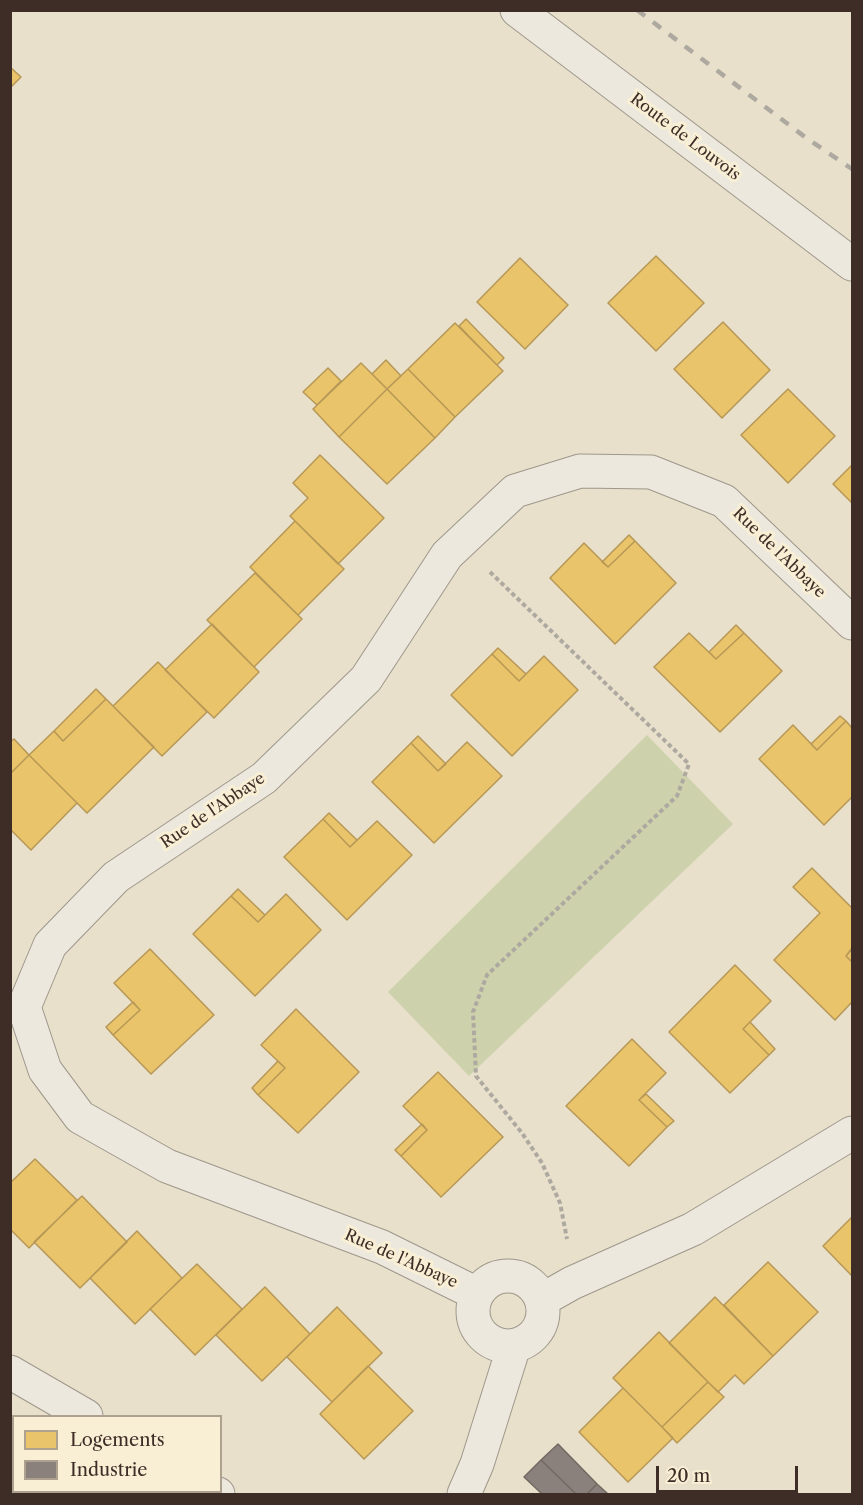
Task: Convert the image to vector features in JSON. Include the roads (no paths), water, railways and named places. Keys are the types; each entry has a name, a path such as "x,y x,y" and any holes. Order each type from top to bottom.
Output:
{"street":[{"name":"Route de Louvois","path":"517,10 852,264"},
{"name":"Rue de l'Abbaye","path":"477,1294 382,1247 167,1166 80,1117 45,1070 24,1007 50,945 116,877 264,778 366,679 447,555 515,491 580,471 651,471 724,501 852,623"},
{"path":"542,1300 572,1283 693,1229 852,1133"},
{"path":"504,1275 516,1276 527,1281 542,1300 541,1324 534,1335 514,1346 491,1343 482,1335 472,1316 473,1305 483,1285 504,1275"},
{"path":"464,1494 477,1464 514,1346"},
{"path":"10,1372 84,1415"}],"railway":[{"path":"637,10 805,137 852,169"}]}
